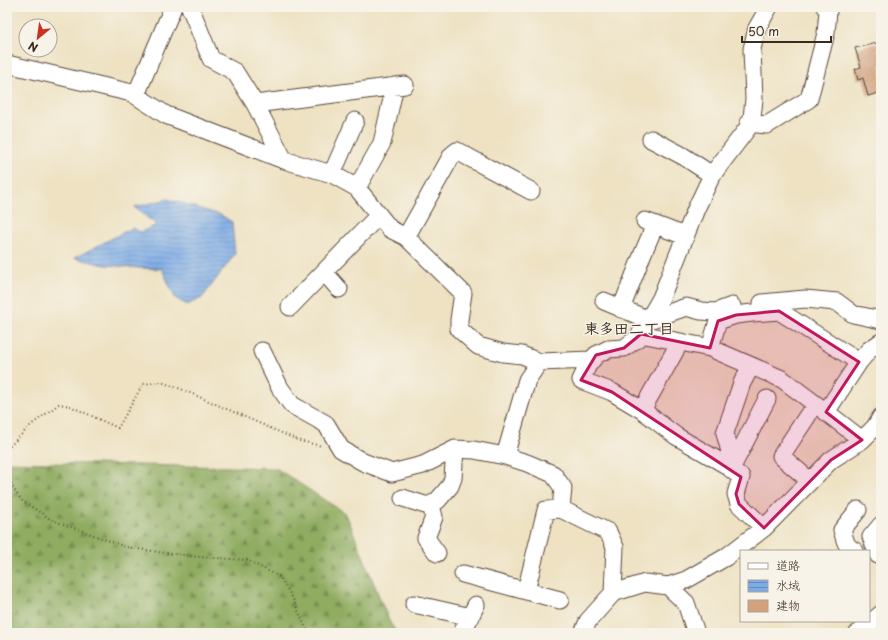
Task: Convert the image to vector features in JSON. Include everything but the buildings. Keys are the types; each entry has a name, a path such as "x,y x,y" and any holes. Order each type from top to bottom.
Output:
{"street":[{"path":"136,95 173,7"},
{"path":"190,7 211,59 235,72 284,160"},
{"path":"764,528 739,504 736,494 741,477 728,467 676,436 642,410 612,392 580,380 596,355 608,349 624,348 638,338 661,298 696,209 712,175 747,129 752,118 754,99 752,49 757,28 769,7"},
{"path":"749,124 767,125 809,100 826,33 828,11 825,7"},
{"path":"7,64 132,93 166,115 284,160 332,174 357,188 390,229 406,237 463,293 459,329 478,346 503,353 522,354 539,362 592,360"},
{"path":"254,104 400,86 382,143 357,188"},
{"path":"332,174 355,121"},
{"path":"651,139 683,156 712,175"},
{"path":"406,237 452,155 457,151 531,190"},
{"path":"290,307 379,215"},
{"path":"621,309 643,253 650,223 685,236"},
{"path":"324,272 339,289"},
{"path":"645,327 686,307 701,311 716,312 739,304 805,299 837,302 853,314 881,320"},
{"path":"604,301 621,309 645,327 680,342 710,348 782,380 862,440"},
{"path":"710,348 718,321 736,315 779,311 860,362"},
{"path":"642,410 680,342"},
{"path":"826,412 869,350 881,342"},
{"path":"262,351 280,388 292,405 326,424 341,449 363,462 392,473 423,465 455,449 474,450 505,456 553,474 563,488 561,509"},
{"path":"505,456 527,380 539,362"},
{"path":"728,467 730,452 725,433 742,383 751,366"},
{"path":"728,467 767,399"},
{"path":"808,415 781,456 810,481"},
{"path":"583,633 588,621 613,593 645,583 668,586 686,580 726,557 764,528 831,460 862,440 875,427 881,417"},
{"path":"403,498 425,505 431,505 438,500 450,486 453,478 455,449"},
{"path":"431,505 434,517 426,538 437,553"},
{"path":"526,591 546,510 561,509 608,532 615,546 613,593"},
{"path":"851,550 846,545 842,530 858,510"},
{"path":"876,555 871,537 881,526"},
{"path":"463,574 560,600"},
{"path":"668,586 686,604 696,633"},
{"path":"414,604 474,611 462,633"},
{"path":"858,633 881,614"}],"path":[{"path":"7,449 31,425 59,404 70,406 118,428 143,384 161,382 181,389 300,441 333,449 341,449"},
{"path":"7,456 9,477 12,486 21,500 52,520 126,547 200,557 247,560 280,577 292,597 308,633"}],"highlighted area":[{"path":"779,311 859,362 826,412 862,440 831,460 764,528 739,504 736,494 741,477 612,392 581,380 596,355 624,348 641,334 710,348 718,321 736,315"}],"green space":[{"path":"7,462 276,468 346,514 389,621 397,633 7,633"}],"water":[{"path":"168,199 221,215 232,222 235,254 202,298 187,305 175,298 162,269 105,265 74,258 132,228 141,232 157,225 134,207"}],"district":[{"name":"東多田二丁目","path":"629,329"}]}
